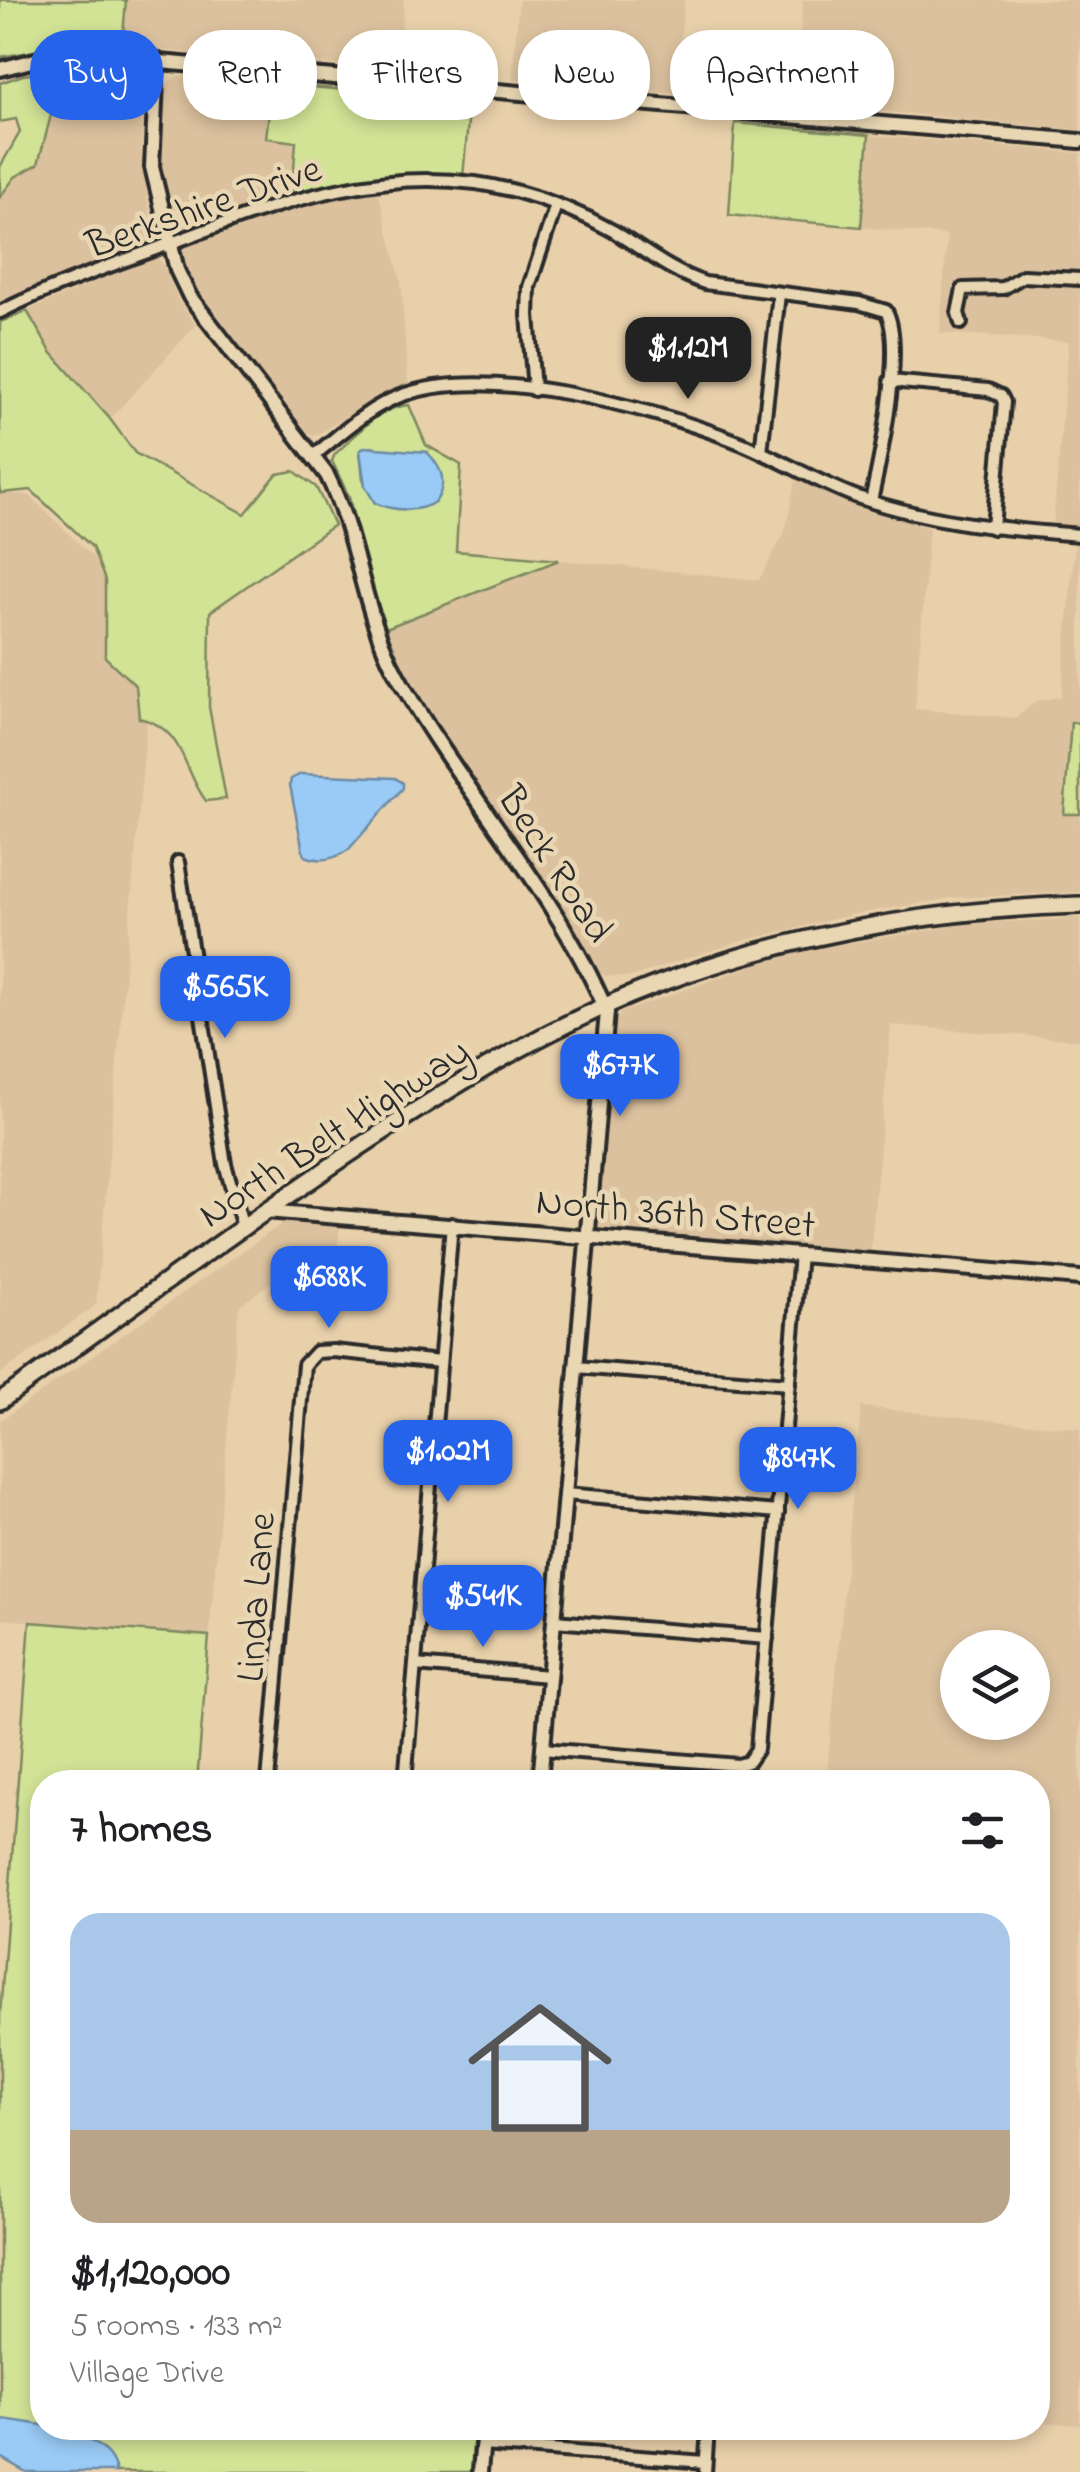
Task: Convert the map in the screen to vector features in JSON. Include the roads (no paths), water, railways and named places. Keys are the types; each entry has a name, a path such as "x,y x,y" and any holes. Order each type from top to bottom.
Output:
{"main road":[{"name":"North Belt Highway","path":"0,1401 266,1210 451,1086 605,1007 682,975 809,938 936,914 1080,905"}],"street":[{"path":"0,69 30,61"},
{"path":"163,61 1080,141"},
{"name":"Beck Road","path":"154,120 152,167 168,244 190,297 327,474 342,506 371,618 395,671 425,725 558,918 605,1007 541,1770"},
{"name":"Berkshire Drive","path":"0,312 288,200 342,187 440,180 482,184 556,204 610,229 683,276 706,283 859,303 886,311 893,331 890,380"},
{"path":"534,390 528,316 530,287 556,204"},
{"path":"961,323 958,313 963,289 1003,288 1023,276 1080,279"},
{"path":"761,452 779,294"},
{"path":"871,501 884,438 890,380 988,390 1004,402 992,528"},
{"path":"313,456 372,411 403,395 455,384 534,390 635,407 683,421 871,501 948,523 1080,536"},
{"path":"178,862 220,1131 243,1227"},
{"name":"North 36th Street","path":"266,1210 1080,1278"},
{"path":"406,1770 452,1224"},
{"path":"542,1749 738,1764 753,1758 758,1749 800,1254"},
{"name":"Linda Lane","path":"269,1770 304,1364 316,1352 334,1350 440,1362"},
{"path":"576,1366 789,1384"},
{"path":"565,1494 778,1512"},
{"path":"554,1621 767,1638"},
{"path":"415,1665 549,1676"},
{"path":"480,2472 483,2440"},
{"path":"483,2445 705,2467 707,2440"}],"water":[{"path":"364,447 427,452 442,475 436,501 422,508 406,509 375,503 365,486 360,451"},
{"path":"301,774 395,778 403,783 403,788 348,850 322,860 305,856 303,851 290,785 291,779"},
{"path":"0,2419 30,2424 30,2440 89,2440 111,2458 116,2472 26,2472 0,2457"}]}
